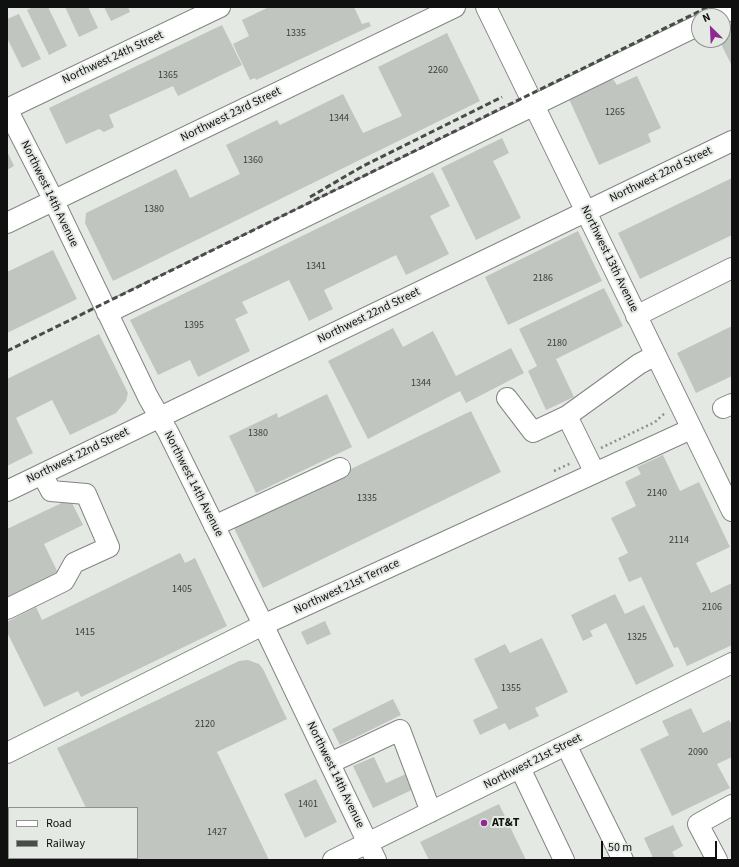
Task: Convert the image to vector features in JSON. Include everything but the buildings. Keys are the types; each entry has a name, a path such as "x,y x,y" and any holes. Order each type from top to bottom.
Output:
{"street":[{"name":"Northwest 24th Street","path":"7,109 220,7"},
{"name":"Northwest 23rd Street","path":"7,223 455,7"},
{"name":"Northwest 13th Avenue","path":"486,7 732,511"},
{"path":"107,313 691,29"},
{"name":"Northwest 14th Avenue","path":"7,109 263,625 372,852"},
{"name":"Northwest 22nd Street","path":"7,491 159,416 586,212 732,140"},
{"path":"636,316 732,268"},
{"path":"507,398 533,432 567,416 638,364 656,355"},
{"path":"567,416 594,474"},
{"name":"Northwest 21st Terrace","path":"7,753 263,625 691,429"},
{"path":"214,526 340,468"},
{"path":"7,609 64,581 74,563 109,547 86,494 51,491 42,474"},
{"name":"Northwest 21st Street","path":"333,860 372,852 431,812 732,663"},
{"path":"330,763 400,730 431,812"},
{"path":"566,745 624,860"},
{"path":"520,768 564,860"},
{"path":"717,860 698,824 732,805"}],"railway":[{"path":"7,351 708,7"},
{"path":"310,197 363,166 502,97"}],"place":[{"name":"AT&T","path":"484,823"}]}
